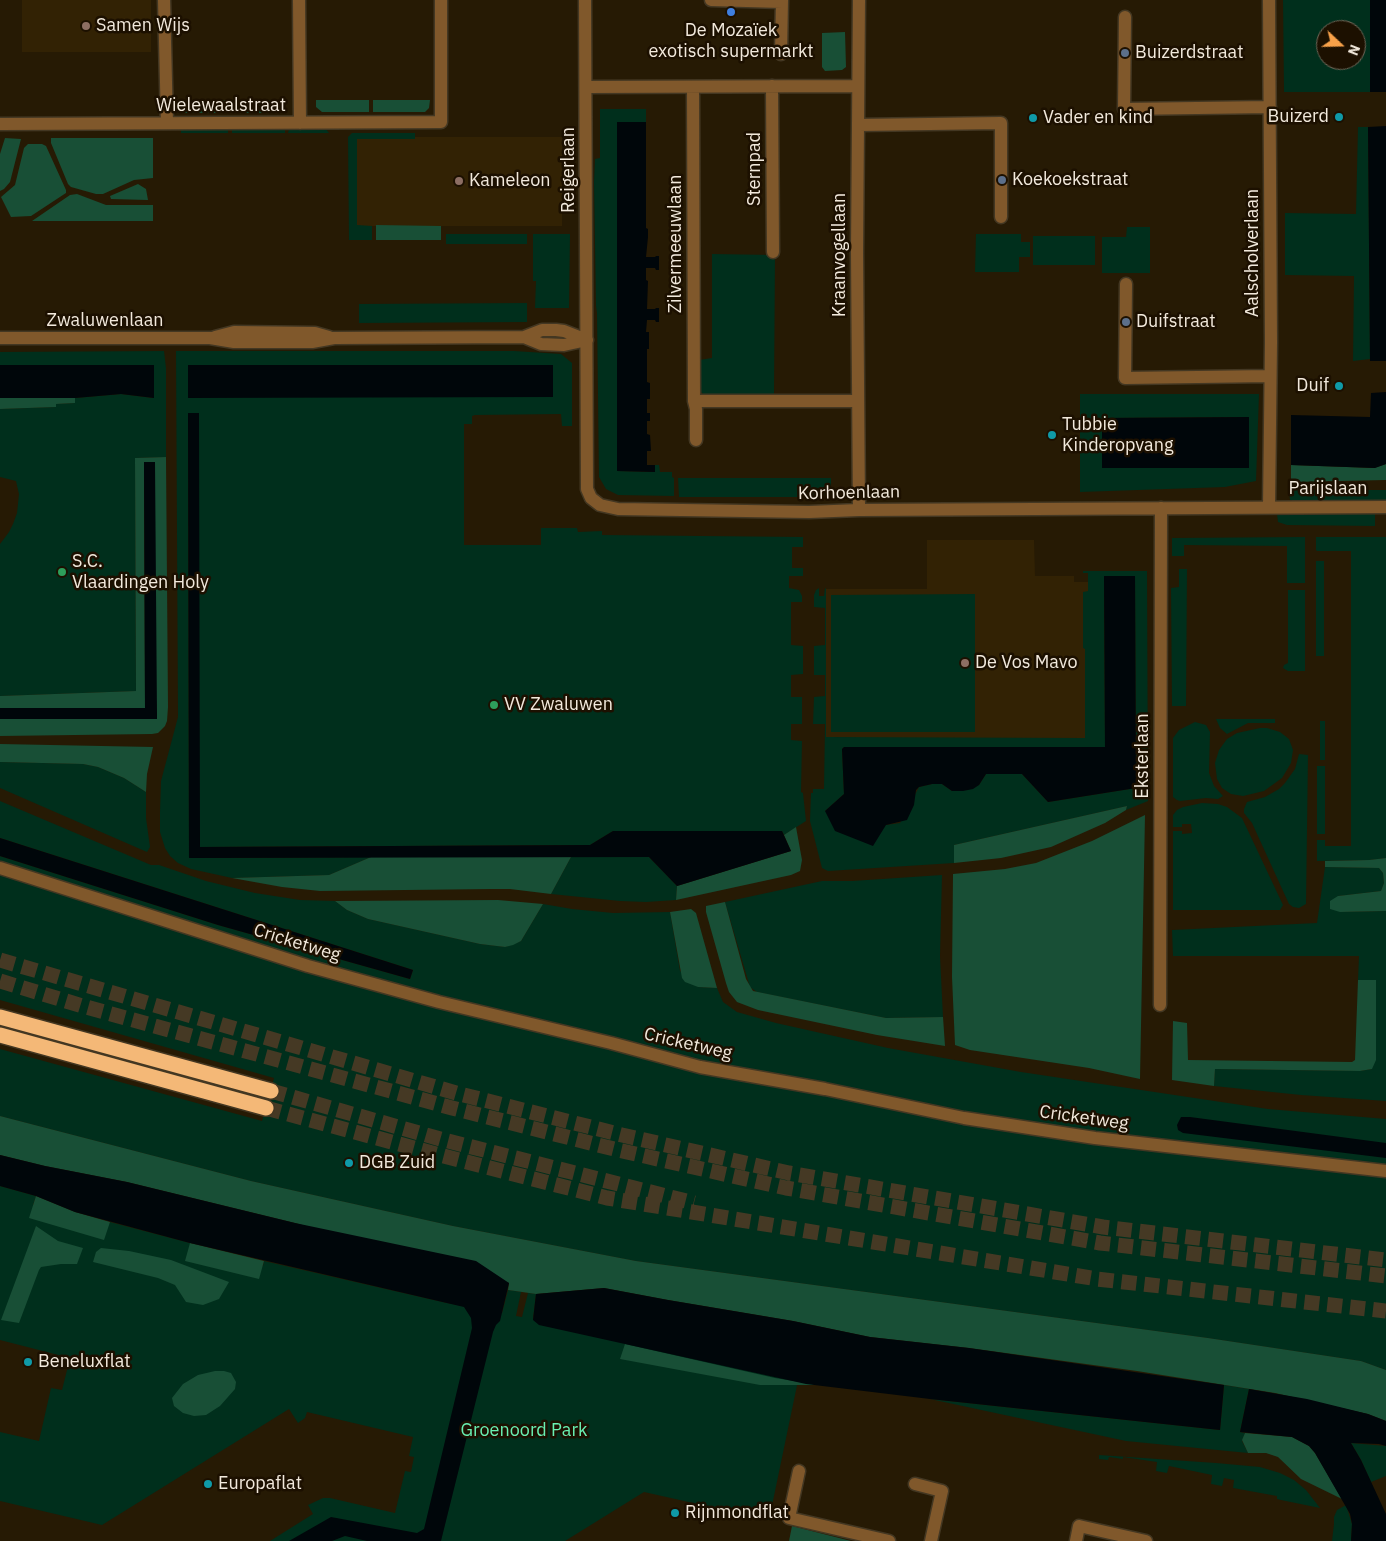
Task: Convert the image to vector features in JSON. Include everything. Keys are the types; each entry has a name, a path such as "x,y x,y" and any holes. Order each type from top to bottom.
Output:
{"highway":[{"path":"0,1016 271,1091"},
{"path":"0,1035 266,1108"}],"street":[{"path":"164,0 167,123"},
{"path":"299,0 300,123"},
{"name":"Wielewaalstraat","path":"0,124 441,122 442,0"},
{"name":"Reigerlaan","path":"585,0 587,340"},
{"path":"711,0 782,1 781,54"},
{"name":"Kraanvogellaan","path":"858,0 859,510"},
{"name":"Aalscholverlaan","path":"1269,0 1270,507"},
{"path":"1125,17 1124,109 1270,107"},
{"name":"Sternpad","path":"772,86 772,252"},
{"path":"586,87 858,86"},
{"name":"Zilvermeeuwlaan","path":"692,87 694,401 696,409 696,440"},
{"path":"858,125 1001,123 1001,217"},
{"path":"1126,284 1125,378 1270,376"},
{"name":"Zwaluwenlaan","path":"0,338 210,338 234,332 315,333 334,338 524,337 541,344 564,345 587,340"},
{"name":"Korhoenlaan","path":"587,340 587,489 592,498 600,505 618,509 809,512 1270,507"},
{"path":"694,401 858,401"},
{"name":"Parijslaan","path":"1270,507 1386,507"},
{"name":"Eksterlaan","path":"1160,1005 1162,508"},
{"name":"Cricketweg","path":"0,868 308,966 439,1002 611,1043 700,1067 964,1118 1095,1138 1386,1171"},
{"path":"799,1471 790,1518 889,1541"},
{"path":"915,1484 942,1491 931,1541"},
{"path":"1076,1541 1079,1526 1146,1541"}],"shaded area":[{"name":"Samen Wijs","path":"22,0 151,0 151,52 22,52"},
{"path":"1370,0 1386,0 1386,92 1370,92"},
{"path":"617,122 646,122 646,228 648,229 648,237 646,257 659,256 659,270 646,268 646,280 648,281 647,309 659,308 659,322 647,320 646,332 649,332 647,382 650,383 650,399 647,399 647,413 650,413 650,421 647,421 647,434 650,435 651,451 647,451 647,465 655,465 655,472 617,471"},
{"path":"1386,126 1386,361 1370,361 1368,127"},
{"name":"Kameleon","path":"357,137 562,137 562,226 357,226"},
{"path":"0,365 154,365 154,398 121,394 75,398 0,398"},
{"path":"188,365 553,365 553,397 188,398"},
{"path":"1386,392 1386,464 1375,468 1291,465 1291,415 1370,417 1371,393"},
{"path":"188,413 199,413 200,847 590,845 613,831 782,831 791,851 677,886 649,857 189,858"},
{"path":"1249,417 1249,468 1102,468 1102,418"},
{"path":"144,462 155,462 157,719 0,719 0,708 145,708"},
{"name":"De Vos Mavo","path":"927,540 1034,540 1035,576 1074,576 1074,582 1104,582 1105,747 826,737 826,589 927,589"},
{"path":"1104,576 1135,576 1136,788 1048,802 1022,774 986,774 979,785 973,789 963,791 952,791 942,784 919,787 916,790 914,805 907,820 886,825 873,846 835,831 825,811 844,794 842,749 844,747 1105,747"},
{"path":"0,838 413,970 410,979 218,925 0,856"},
{"path":"1181,1117 1386,1143 1386,1158 1183,1133 1178,1130 1177,1125"},
{"path":"0,1155 127,1182 295,1223 476,1261 509,1283 500,1321 493,1332 441,1541 367,1541 345,1536 332,1541 289,1541 331,1517 417,1533 424,1529 472,1328 471,1318 464,1307 190,1243 75,1212 36,1196 0,1186"},
{"path":"604,1288 793,1321 870,1337 969,1348 1224,1385 1220,1430 806,1384 539,1325 533,1320 536,1294"},
{"path":"1249,1389 1307,1399 1368,1414 1386,1421 1386,1446 1351,1443 1386,1514 1386,1541 1351,1541 1352,1524 1350,1514 1315,1453 1309,1446 1292,1437 1240,1432"}],"green space":[{"path":"1283,0 1370,0 1370,92 1284,92"},
{"path":"845,32 846,67 842,70 825,71 822,67 822,33"},
{"path":"179,100 228,100 228,113 186,113 179,106"},
{"path":"232,100 285,100 285,108 280,113 232,113"},
{"path":"316,100 369,100 369,112 322,112 316,107"},
{"path":"373,100 430,100 429,108 425,112 373,112"},
{"path":"600,109 646,109 646,122 617,123 617,471 655,472 655,465 659,465 660,472 672,472 674,496 618,495 606,489 599,477 594,182 595,159 600,158"},
{"path":"1358,127 1368,127 1370,359 1353,361 1354,276 1285,275 1285,213 1356,214"},
{"path":"181,129 228,129 228,133 181,133"},
{"path":"232,129 285,129 285,133 232,133"},
{"path":"289,129 326,129 329,133 288,133"},
{"path":"352,133 415,133 415,139 357,139 357,225 372,226 372,240 349,240 348,137"},
{"path":"5,138 21,139 10,182 0,191 0,154"},
{"path":"51,138 153,138 153,178 134,180 103,194 71,187 51,143"},
{"path":"28,144 42,144 46,146 66,193 31,216 11,217 1,197 15,185 24,148"},
{"path":"138,184 146,189 148,200 111,199 110,196"},
{"path":"77,194 106,205 153,205 153,221 32,221 70,195"},
{"path":"376,225 441,226 441,240 376,240"},
{"path":"1127,227 1150,227 1150,273 1102,273 1102,237 1126,237"},
{"path":"446,234 527,234 527,244 446,244"},
{"path":"533,234 570,234 569,308 535,308 536,281 533,281"},
{"path":"976,234 1021,234 1021,242 1030,242 1030,257 1019,257 1019,272 975,272"},
{"path":"1033,236 1095,236 1095,265 1033,265"},
{"path":"712,254 775,255 774,394 704,395 700,391 699,360 712,358"},
{"path":"527,303 527,322 359,323 359,304"},
{"path":"164,351 166,368 166,457 135,458 136,691 0,696 0,544 13,524 17,513 19,494 16,481 0,477 0,409 56,407 56,404 75,403 75,398 121,394 153,398 154,381 153,365 0,365 0,352"},
{"name":"VV Zwaluwen","path":"176,351 514,351 561,354 572,363 572,426 562,426 561,414 475,415 472,416 472,424 464,424 464,545 541,545 541,528 577,528 578,532 602,531 602,535 803,537 803,547 792,547 792,568 803,568 803,576 789,576 789,588 799,590 802,596 802,602 791,602 791,645 803,646 803,674 791,675 791,697 802,697 802,724 791,724 791,740 802,741 801,792 803,793 806,821 784,835 782,831 613,831 590,845 199,847 199,413 188,413 189,858 371,857 329,875 232,878 191,869 178,863 165,848 160,832 160,812 161,781 178,717","holes":["188,365 553,365 553,396 188,396"]},
{"path":"1080,394 1259,394 1256,481 1225,487 1080,492","holes":["1249,417 1248,468 1102,468 1102,418"]},
{"path":"0,398 75,398 75,403 56,404 56,407 0,409"},
{"path":"166,457 168,707 165,726 158,733 152,734 0,736 0,719 157,719 144,462 145,708 0,708 0,696 136,691 135,458"},
{"path":"1386,464 1386,480 1291,482 1291,465 1374,468"},
{"path":"678,478 831,478 831,495 809,497 679,497"},
{"path":"1289,490 1386,490 1386,500 1290,500"},
{"path":"1277,514 1375,514 1375,526 1287,525 1278,522"},
{"path":"1305,537 1305,583 1287,583 1287,546 1184,545 1184,556 1172,556 1172,538"},
{"path":"1316,537 1386,537 1386,858 1317,861 1317,840 1325,840 1325,846 1351,846 1351,551 1317,551"},
{"path":"1316,561 1324,561 1324,656 1316,656"},
{"path":"1179,569 1187,569 1186,706 1172,706 1171,588 1179,587"},
{"path":"1083,571 1147,571 1148,801 1126,810 1127,806 954,845 954,863 828,871 822,868 810,821 811,793 813,793 813,789 824,789 825,724 813,724 814,697 825,696 825,675 814,675 814,646 825,645 825,608 814,607 816,590 819,588 819,596 824,596 826,589 826,737 1085,738 1083,592 1088,591 1088,573 1083,573","holes":["1104,576 1135,576 1136,788 1048,802 1022,774 986,774 979,785 952,791 942,784 919,787 900,823 886,825 825,811 844,794 842,749 844,747 1105,747"]},
{"path":"1288,590 1305,590 1305,671 1288,671 1283,668 1288,663"},
{"path":"975,594 975,732 831,732 831,595"},
{"path":"1216,719 1275,719 1275,723 1248,723 1227,734 1220,728"},
{"path":"1320,721 1325,721 1325,760 1320,760"},
{"path":"1195,722 1206,725 1210,732 1209,773 1214,786 1223,796 1218,799 1206,798 1180,801 1173,797 1173,738 1179,730"},
{"path":"1260,728 1280,732 1289,739 1293,750 1291,763 1282,778 1264,791 1243,796 1231,794 1222,788 1217,779 1215,763 1219,750 1227,739 1237,733"},
{"path":"0,744 153,747 147,774 146,792 124,778 98,767 83,764 0,762"},
{"path":"1299,754 1308,755 1306,904 1299,908 1289,904 1252,823 1244,813 1244,809 1247,802 1265,797 1285,783 1295,769"},
{"path":"0,762 83,764 98,767 124,778 146,792 146,818 150,847 147,852 0,788"},
{"path":"1317,766 1325,766 1325,834 1317,834"},
{"path":"0,801 151,865 159,865 206,881 255,893 300,900 335,901 347,910 368,919 480,944 505,947 521,941 543,904 613,913 670,912 680,971 698,987 717,988 723,1002 737,1012 776,1023 888,1048 1021,1072 1268,1109 1386,1119 1386,1370 1361,1361 1208,1338 636,1261 453,1226 251,1181 0,1116 0,1049 262,1121 274,1078 0,1000 0,856 218,925 410,979 413,970 0,838"},
{"path":"1202,803 1218,804 1227,807 1242,818 1283,905 1280,910 1173,910 1173,831 1182,831 1182,834 1192,833 1191,824 1173,827 1173,815 1183,807"},
{"path":"1127,806 1126,810 1105,823 1051,847 1001,858 954,863 954,845"},
{"path":"1145,815 1140,1079 1089,1068 970,1050 955,1045 952,977 953,874 1005,869 1036,863 1092,841"},
{"path":"796,827 802,860 800,871 791,875 676,900 677,886 791,851 784,835"},
{"path":"371,857 571,857 551,894 510,889 320,891 282,887 232,878 329,875"},
{"path":"571,857 649,857 677,886 676,900 620,901 551,894"},
{"path":"1386,858 1386,911 1340,912 1330,909 1330,901 1338,896 1381,891 1384,883 1383,873 1379,868 1325,867 1325,861"},
{"path":"1325,867 1379,868 1383,873 1384,883 1381,891 1338,896 1340,912 1386,911 1386,1101 1214,1086 1215,1069 1360,1071 1372,1069 1376,980 1358,980 1359,956 1173,956 1172,930 1317,923"},
{"path":"942,875 940,956 943,1017 886,1018 757,992 750,987 725,902 822,881"},
{"path":"498,900 543,904 521,941 505,947 480,944 368,919 347,910 335,901"},
{"path":"725,902 746,979 753,991 886,1018 943,1017 945,1046 877,1035 758,1010 737,1002 729,992 706,912 706,906"},
{"path":"691,909 696,913 717,988 698,987 685,982 682,978 670,912"},
{"path":"1358,980 1376,980 1376,1060 1372,1069 1360,1071 1215,1069 1214,1086 1172,1080 1173,1021 1187,1023 1188,1060 1352,1062 1355,1060"},
{"path":"0,1116 251,1181 453,1226 636,1261 1208,1338 1361,1361 1386,1370 1386,1421 1368,1414 1275,1393 1137,1371 969,1348 870,1337 793,1321 604,1288 536,1294 508,1290 509,1283 295,1223 127,1182 0,1155"},
{"name":"Groenoord Park","path":"0,1186 36,1196 33,1205 109,1224 110,1222 190,1243 190,1246 263,1266 264,1261 447,1303 502,1313 508,1290 521,1292 516,1316 522,1317 528,1293 536,1294 533,1319 800,1371 769,1520 644,1492 565,1541 270,1541 313,1514 308,1505 323,1498 395,1513 405,1471 411,1472 414,1457 409,1456 413,1437 307,1412 305,1418 298,1423 289,1409 102,1525 0,1501 0,1432 39,1441 51,1388 62,1390 70,1358 0,1340"},
{"path":"36,1196 75,1212 110,1222 104,1240 29,1218"},
{"path":"36,1226 58,1241 83,1248 77,1264 41,1267 19,1323 1,1320"},
{"path":"190,1243 264,1261 259,1279 185,1261"},
{"path":"101,1248 129,1251 171,1260 229,1282 219,1299 203,1305 186,1302 175,1285 158,1278 93,1262 96,1252"},
{"path":"625,1344 775,1378 819,1385 760,1385 620,1359"},
{"path":"215,1371 231,1373 236,1382 235,1389 220,1406 206,1415 194,1416 183,1413 174,1406 172,1398 183,1384 198,1375"},
{"path":"1224,1385 1249,1389 1240,1432 1245,1433 1242,1441 1248,1453 1126,1441 930,1399 1220,1430"},
{"path":"1245,1433 1292,1437 1309,1446 1342,1499 1301,1479 1278,1457 1266,1453 1248,1453 1242,1440"},
{"path":"1351,1443 1386,1446 1386,1476 1371,1482"},
{"path":"1099,1455 1260,1467 1280,1473 1294,1480 1306,1490 1320,1508 1277,1499 1277,1496 1233,1488 1234,1480 1224,1478 1222,1486 1211,1484 1212,1475 1169,1466 1167,1473 1156,1471 1157,1462 1123,1457 1123,1459 1109,1457 1108,1460 1099,1459"},
{"path":"1346,1505 1352,1524 1351,1541 1332,1541 1334,1517 1337,1510"},
{"path":"792,1526 851,1541 789,1541"}],"tunnel":[{"path":"0,960 456,1093 622,1135 789,1173 1103,1227 1386,1260"},
{"path":"0,981 86,1007 452,1108 618,1150 786,1188 1100,1243 1386,1276"},
{"path":"271,1091 444,1140 694,1203"},
{"path":"266,1108 607,1198 1097,1279 1386,1311"}],"place":[{"name":"De Mozaïek exotisch supermarkt","path":"731,12"},
{"name":"Samen Wijs","path":"86,26"},
{"name":"Buizerdstraat","path":"1125,53"},
{"name":"Buizerd","path":"1339,117"},
{"name":"Vader en kind","path":"1033,118"},
{"name":"Koekoekstraat","path":"1002,180"},
{"name":"Kameleon","path":"459,181"},
{"name":"Duifstraat","path":"1126,322"},
{"name":"Duif","path":"1339,386"},
{"name":"Tubbie Kinderopvang","path":"1052,435"},
{"name":"S.C. Vlaardingen Holy","path":"62,572"},
{"name":"De Vos Mavo","path":"965,663"},
{"name":"VV Zwaluwen","path":"494,705"},
{"name":"DGB Zuid","path":"349,1163"},
{"name":"Beneluxflat","path":"28,1362"},
{"name":"Europaflat","path":"208,1484"},
{"name":"Rijnmondflat","path":"675,1513"}]}
